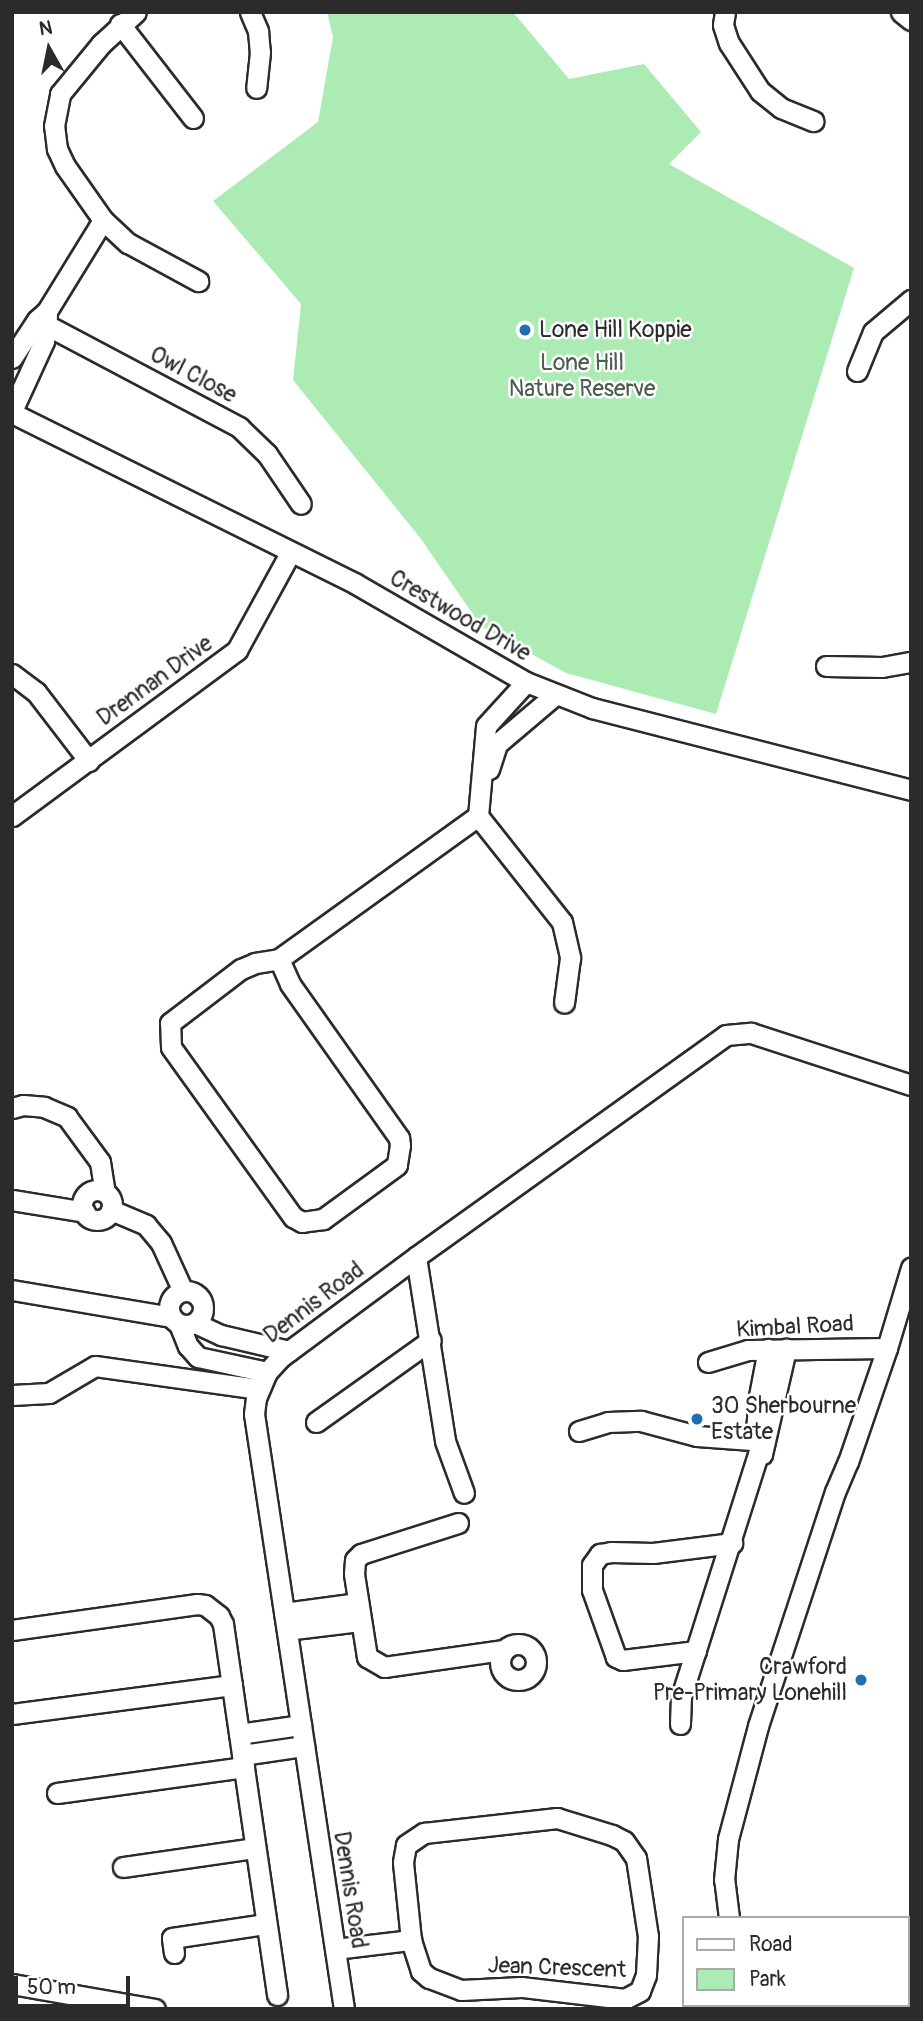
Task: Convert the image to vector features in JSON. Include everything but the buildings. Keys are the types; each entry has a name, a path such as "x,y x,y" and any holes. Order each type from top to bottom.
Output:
{"street":[{"path":"136,12 120,24 66,83 60,94 54,126 57,149 65,166 103,220 128,243 198,281"},
{"path":"250,12 258,31 260,52 256,88"},
{"path":"724,12 723,25 729,43 760,91 781,108 813,121"},
{"path":"901,12 911,20"},
{"path":"120,24 193,118"},
{"path":"12,358 44,319 103,220"},
{"path":"857,371 873,332 911,300"},
{"path":"12,412 37,358 44,319"},
{"name":"Owl Close","path":"44,319 239,427 267,454 301,504"},
{"name":"Crestwood Drive","path":"12,412 401,608 526,682 592,708 911,790"},
{"name":"Drennan Drive","path":"12,816 237,650 290,553"},
{"path":"826,666 882,667 911,662"},
{"path":"12,674 36,692 89,761"},
{"path":"481,793 479,784 486,726 526,682"},
{"path":"556,694 497,744 481,793 478,816 562,922 570,958 564,1003"},
{"path":"279,959 290,985 399,1138 400,1145 397,1165 323,1219 310,1223 293,1217 171,1047 168,1039 170,1023 242,969 279,959 478,816"},
{"name":"Dennis Road","path":"344,2009 254,1414 263,1380 289,1351 726,1035 751,1033 911,1085"},
{"path":"12,1108 23,1105 44,1107 67,1117 100,1162 108,1201 105,1217 96,1219 85,1212 12,1200"},
{"path":"108,1201 146,1225 161,1243 183,1291"},
{"path":"416,1257 445,1441 464,1493"},
{"path":"729,1916 724,1880 729,1839 758,1726 835,1492 887,1348 911,1268"},
{"path":"12,1290 182,1321 233,1338 289,1351"},
{"path":"182,1321 202,1313 202,1302 194,1293 183,1291 170,1301 182,1321 188,1346 198,1357 263,1380"},
{"path":"224,1364 233,1338"},
{"path":"316,1422 431,1340"},
{"name":"Kimbal Road","path":"708,1362 734,1352 887,1348"},
{"path":"680,1724 681,1697 732,1543 760,1445 777,1349"},
{"path":"12,1395 49,1393 95,1366 263,1380"},
{"path":"579,1431 608,1422 641,1421 697,1436 760,1445"},
{"path":"458,1523 361,1554 354,1567 367,1657 384,1667 504,1650"},
{"path":"696,1651 623,1660 616,1657 592,1590 592,1565 600,1554 611,1552 653,1553 732,1543"},
{"path":"12,1630 205,1605 215,1611 223,1624 277,1995"},
{"path":"285,1621 359,1612"},
{"path":"12,1714 232,1685"},
{"path":"239,1734 301,1725"},
{"path":"57,1793 243,1761 304,1746"},
{"name":"Jean Crescent","path":"558,1818 612,1835 631,1849 636,1858 648,1936 646,1975 640,1991 634,1997 625,1999 521,1987 461,1990 444,1986 421,1971 410,1933 403,1854 406,1845 416,1836 501,1823 558,1818"},
{"path":"123,1867 255,1848"},
{"path":"174,1954 172,1938 266,1924"},
{"path":"334,1943 410,1933"},
{"path":"12,1984 155,2009"}],"green space":[{"name":"Lone Hill Nature Reserve","path":"327,12 513,12 569,79 644,64 701,132 669,164 854,268 716,714 566,673 481,626 421,539 293,380 301,304 213,201 318,122 333,37"}],"place":[{"name":"Lone Hill Koppie","path":"525,330"},
{"name":"30 Sherbourne Estate","path":"697,1419"},
{"name":"Crawford Pre-Primary Lonehill","path":"861,1680"}]}
